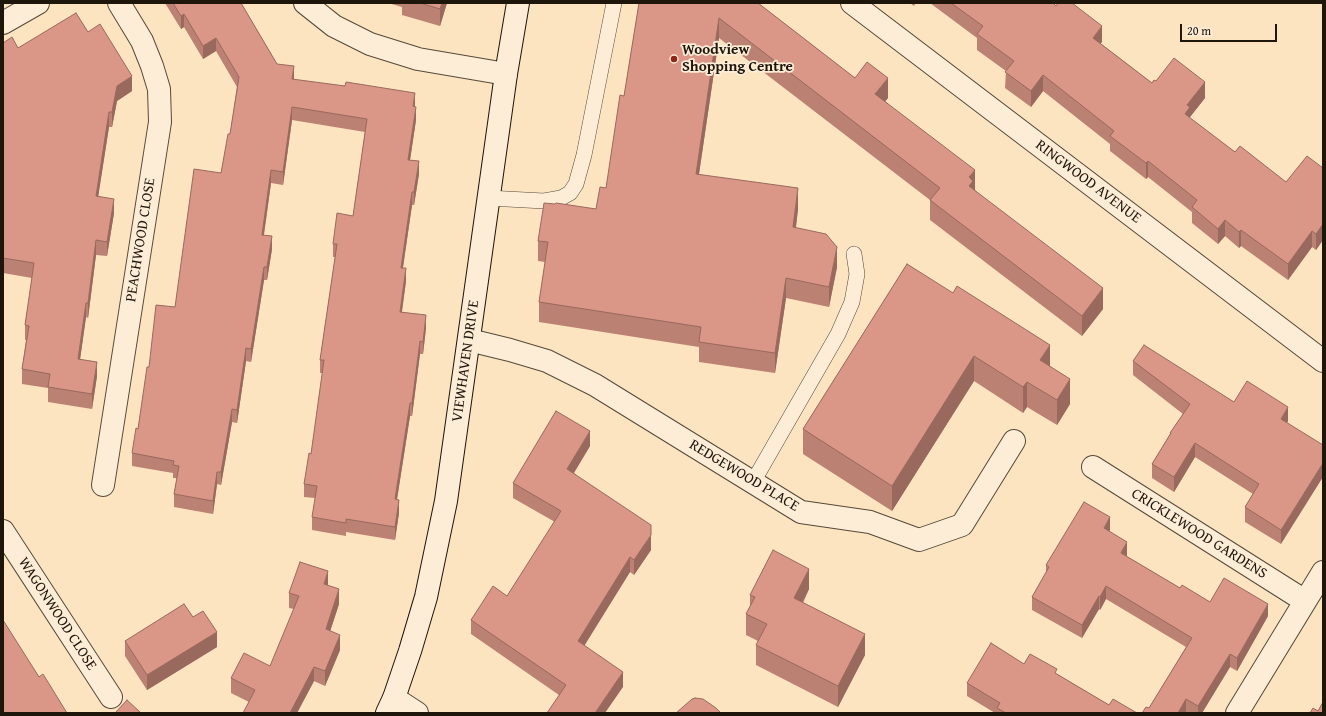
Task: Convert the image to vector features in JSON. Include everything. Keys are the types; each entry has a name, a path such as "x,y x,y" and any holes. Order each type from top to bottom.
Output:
{"street":[{"path":"3,23 38,3"},
{"name":"PEACHWOOD CLOSE","path":"103,485 160,122 159,90 152,66 142,41 119,3"},
{"path":"305,3 334,26 370,44 418,59 506,74"},
{"name":"VIEWHAVEN DRIVE","path":"390,705 410,651 426,597 444,509 506,74 518,3"},
{"name":"RINGWOOD AVENUE","path":"852,3 1323,361"},
{"name":"REDGEWOOD PLACE","path":"469,340 547,361 595,385 801,512 870,522 919,540 962,525 1014,441"},
{"name":"CRICKLEWOOD GARDENS","path":"1093,467 1305,601"},
{"name":"WAGONWOOD CLOSE","path":"3,530 111,698"},
{"path":"1237,713 1323,572"},
{"path":"390,705 417,713"}],"lane":[{"path":"488,198 544,200 561,198 570,193 576,184 584,155 614,3"},
{"path":"753,482 838,334 852,302 857,274 854,254"}],"building":[{"path":"173,3 241,3 277,64 294,66 292,79 345,86 346,82 415,93 413,106 416,107 408,160 419,161 414,192 412,192 401,268 406,268 400,312 426,315 423,342 420,341 412,403 410,403 395,499 399,500 395,527 346,519 346,523 312,517 317,486 304,484 309,453 311,454 324,360 320,360 337,244 333,244 337,213 353,216 367,119 292,107 283,172 271,170 262,235 272,236 267,267 264,267 251,349 246,348 237,410 232,409 221,472 217,472 213,501 174,494 179,466 173,465 174,461 132,453 136,428 138,429 147,367 149,367 156,305 175,307 194,169 221,173 228,134 230,134 239,77 216,38 203,46 184,14 181,16"},
{"path":"420,3 442,3 440,9"},
{"path":"639,3 758,3 855,78 867,62 888,78 875,94 975,170 969,177 973,181 969,186 1103,288 1082,316 930,200 940,188 719,18 696,174 798,188 793,227 826,234 837,247 829,287 786,278 775,353 699,342 701,327 539,302 548,242 538,241 544,203 556,203 596,209 600,187 606,188 620,95 624,96"},
{"path":"951,3 1053,3 1056,6 1058,3 1072,3 1102,26 1093,38 1152,83 1154,80 1156,81 1174,58 1205,82 1187,105 1190,107 1185,114 1235,152 1240,146 1286,182 1307,156 1323,168 1323,224 1316,234 1312,231 1288,264 1241,230 1239,232 1225,220 1218,229 1192,207 1197,200 1148,161 1146,163 1110,136 1114,131 1043,75 1031,91 1005,72 1014,61 977,34 983,26"},
{"path":"76,13 88,32 100,24 132,76 117,86 112,112 109,112 96,196 114,199 107,242 96,240 88,303 86,303 78,359 97,362 92,394 48,387 50,374 22,369 29,326 25,325 34,263 3,258 3,43 12,37 18,48"},
{"path":"907,264 953,293 957,286 1050,345 1040,360 1070,379 1057,400 1027,382 1023,387 974,356 892,486 803,429"},
{"path":"1144,345 1234,402 1247,381 1288,407 1281,419 1323,445 1323,463 1281,530 1245,507 1259,484 1195,443 1174,477 1152,464 1170,433 1190,404 1133,361"},
{"path":"556,411 590,431 567,469 651,525 651,535 634,560 630,557 578,641 623,672 595,713 547,713 566,685 471,620 493,586 507,596 561,511 513,483"},
{"path":"1084,502 1110,517 1104,528 1127,542 1121,553 1180,588 1182,585 1210,602 1224,578 1268,604 1237,658 1230,654 1198,706 1186,699 1178,713 1142,713 1146,707 1149,708 1192,638 1106,586 1082,625 1032,597 1049,567 1046,565"},
{"path":"773,550 809,569 794,598 865,634 838,686 756,645 767,624 746,614 755,597 750,595"},
{"path":"300,562 328,571 324,584 339,589 326,629 340,635 325,671 314,667 290,713 243,713 255,690 231,678 244,653 270,666 299,596 289,593"},
{"path":"184,604 193,617 203,611 217,632 147,675 125,641"},
{"path":"3,620 39,677 43,674 67,713 3,713"},
{"path":"991,643 1024,664 1030,654 1057,669 1055,673 1109,705 1113,699 1137,713 1006,713 997,708 1000,703 967,683"},
{"path":"695,698 703,699 721,713 676,713"},
{"path":"127,700 141,713 115,713"},
{"path":"1323,702 1323,713 1310,713 1313,708 1318,711"}],"place":[{"name":"Woodview Shopping Centre","path":"674,59"}]}
